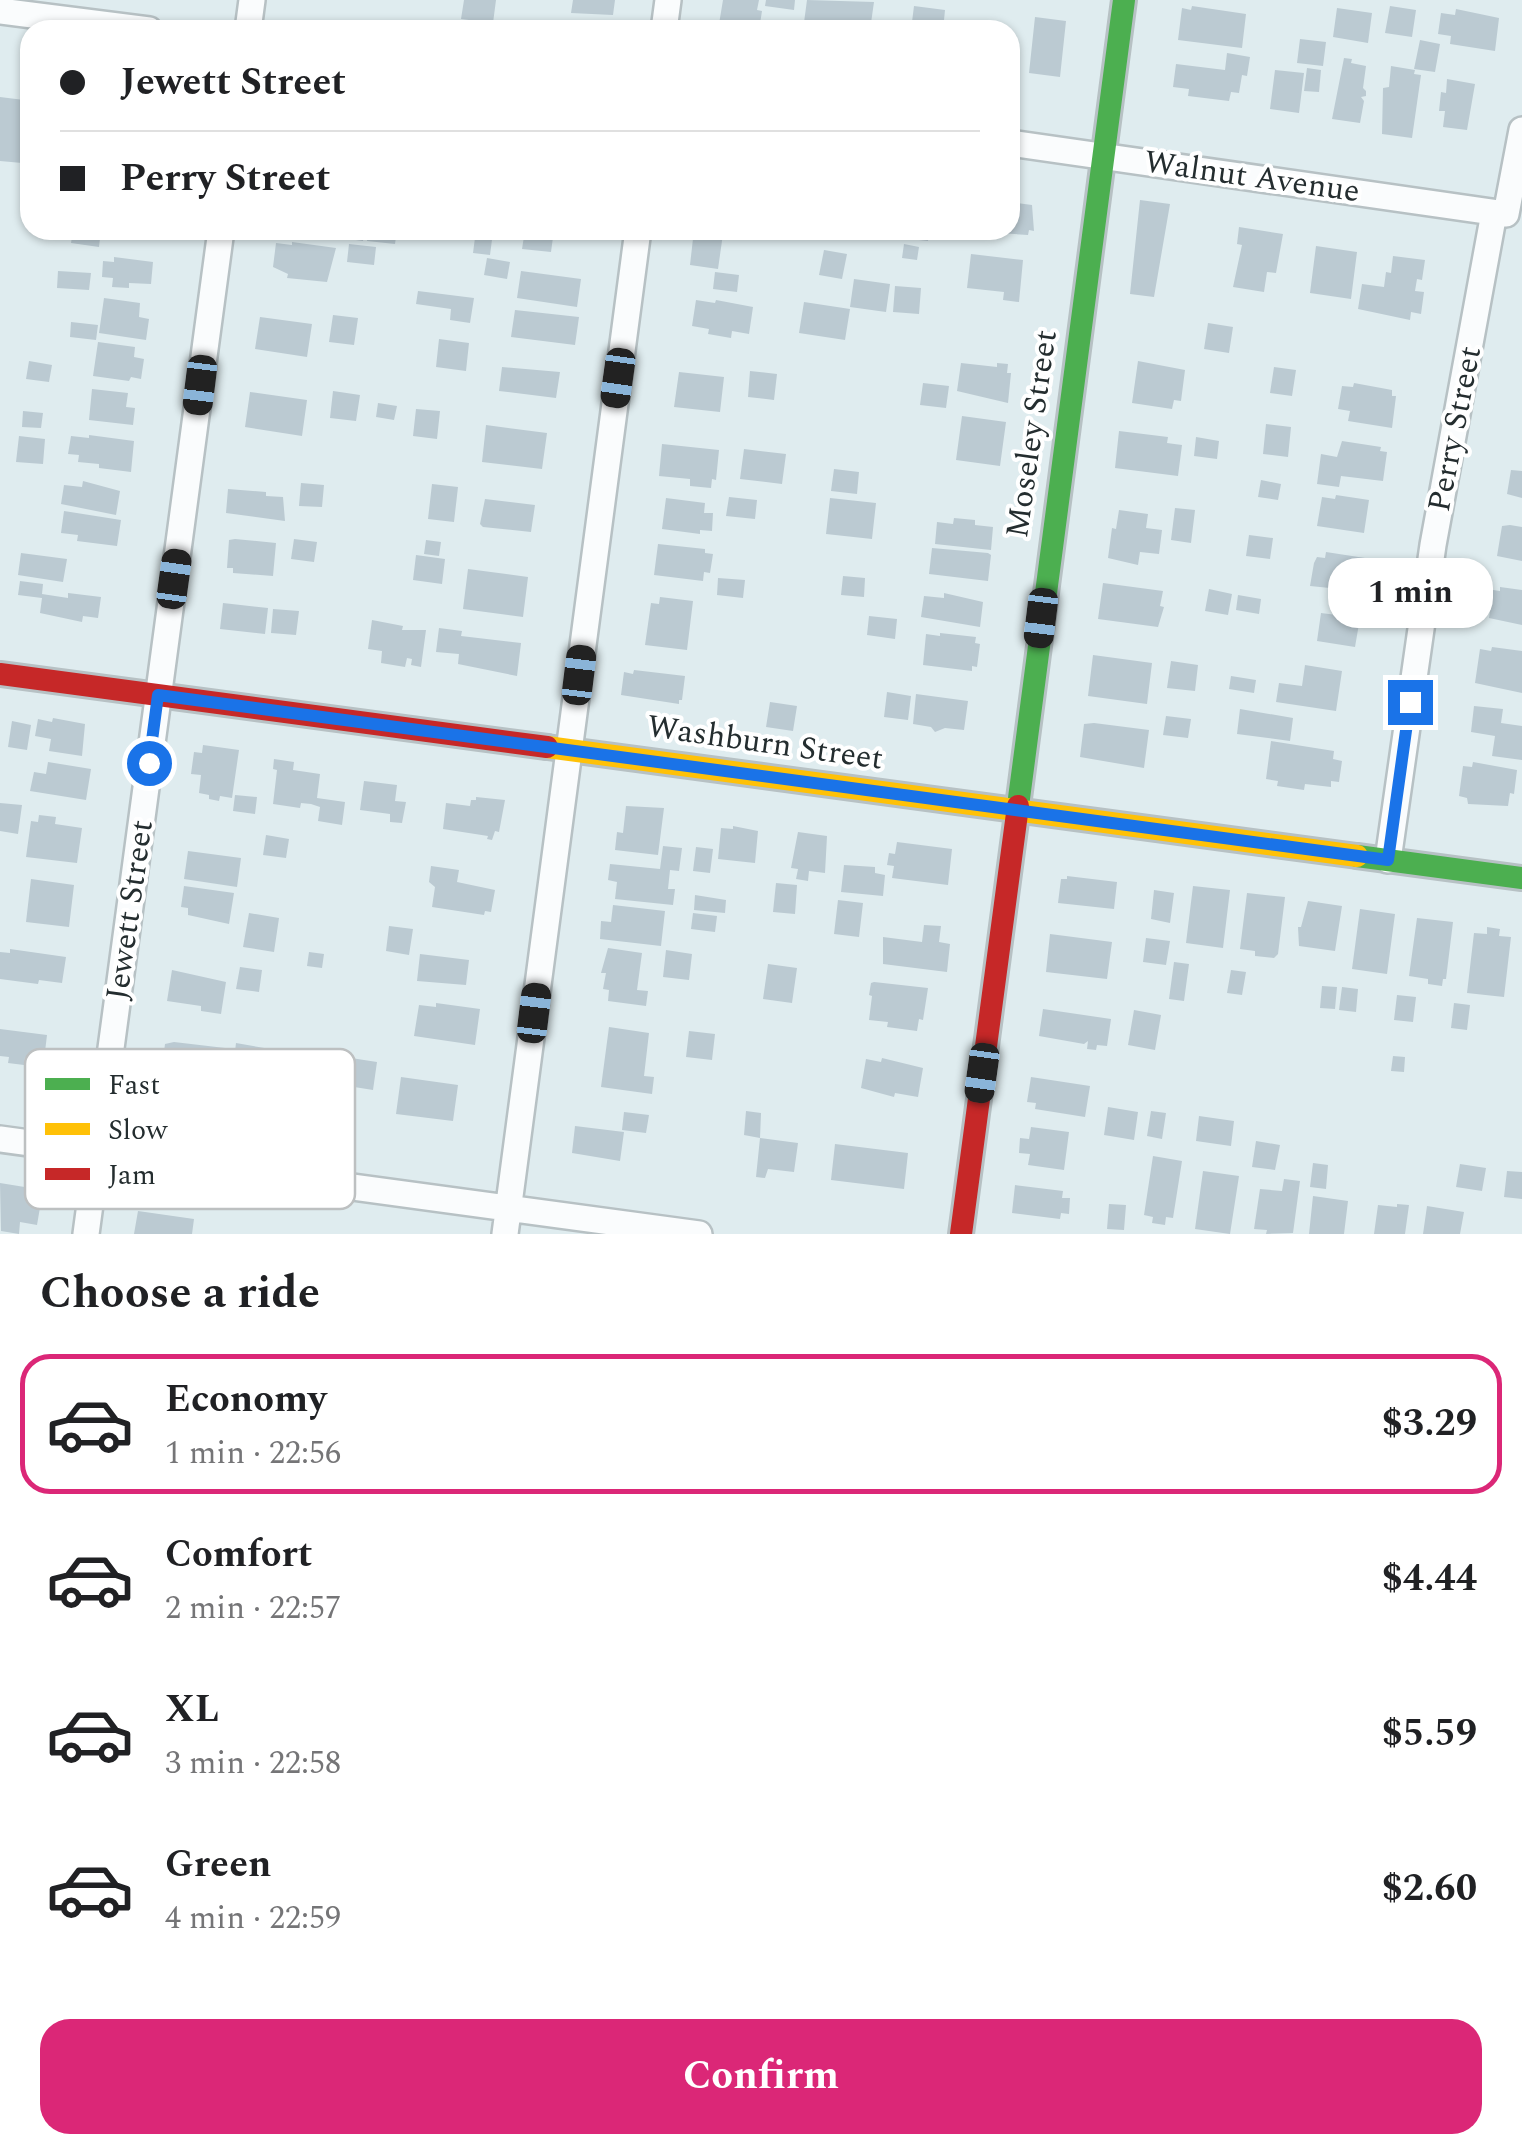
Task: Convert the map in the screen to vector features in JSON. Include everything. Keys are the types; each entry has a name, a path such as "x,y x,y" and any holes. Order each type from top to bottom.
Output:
{"street":[{"name":"Moseley Street","path":"961,1234 1124,0"},
{"path":"0,10 74,20"},
{"name":"Perry Street","path":"1388,860 1433,545 1508,215 1522,130"},
{"name":"Walnut Avenue","path":"1020,145 1508,215"},
{"name":"Jewett Street","path":"111,1049 220,240"},
{"path":"505,1234 637,240"},
{"name":"Washburn Street","path":"0,674 1522,878"},
{"path":"0,1139 25,1142"},
{"path":"355,1187 698,1234"},
{"name":"Jewett Street","path":"86,1234 89,1209"}],"building":[{"path":"464,0 496,0 493,20 461,19"},
{"path":"573,0 615,0 613,15 571,13"},
{"path":"723,0 759,0 761,20 720,20"},
{"path":"766,0 795,0 794,10 765,6"},
{"path":"807,0 874,2 871,20 804,20"},
{"path":"914,6 945,10 944,20 912,20"},
{"path":"1192,6 1246,14 1242,48 1178,40 1182,8 1191,10"},
{"path":"1390,6 1416,10 1412,37 1385,33"},
{"path":"1337,8 1372,13 1368,43 1333,37"},
{"path":"1456,9 1499,18 1495,51 1450,44 1451,36 1438,34 1441,13 1455,15"},
{"path":"1035,17 1066,21 1060,77 1029,73"},
{"path":"1300,39 1326,42 1323,66 1297,63"},
{"path":"1420,40 1440,44 1435,72 1414,69"},
{"path":"1227,53 1250,57 1239,93 1231,92 1229,101 1188,96 1189,89 1173,87 1176,64 1225,70"},
{"path":"1344,58 1366,66 1366,96 1361,97 1364,101 1360,123 1332,119"},
{"path":"1391,66 1415,70 1414,74 1421,75 1412,138 1382,134 1383,88 1389,87"},
{"path":"1307,68 1321,70 1319,92 1304,91"},
{"path":"1275,70 1304,73 1299,113 1270,109"},
{"path":"1447,79 1475,84 1467,130 1443,127 1445,111 1439,111"},
{"path":"0,97 20,100 20,163 0,161"},
{"path":"1140,200 1170,204 1154,297 1130,294"},
{"path":"1020,203 1032,205 1034,231 1029,230 1028,235 1020,234"},
{"path":"1239,227 1283,234 1276,273 1267,272 1264,292 1233,287 1242,245 1237,244"},
{"path":"71,240 100,240 99,247 71,243"},
{"path":"367,240 396,240 395,244"},
{"path":"475,240 492,240 490,255 473,253"},
{"path":"523,240 553,240 551,252 522,249"},
{"path":"693,240 722,240 718,269 690,265"},
{"path":"276,243 336,248 327,282 287,278 288,274 273,267"},
{"path":"349,244 376,247 374,265 347,262"},
{"path":"904,244 919,247 917,260 902,258"},
{"path":"1316,246 1357,252 1351,299 1310,293"},
{"path":"824,250 847,254 842,279 819,275"},
{"path":"971,254 1023,260 1019,302 1003,300 1004,292 967,288"},
{"path":"1393,256 1425,260 1422,280 1417,279 1415,291 1424,292 1421,314 1411,312 1410,320 1358,309 1362,284 1384,287"},
{"path":"114,257 153,262 151,284 112,287 113,278 102,277 103,261 114,262"},
{"path":"487,258 510,262 507,279 484,275"},
{"path":"58,271 91,273 89,290 57,288"},
{"path":"521,271 581,279 577,307 517,298"},
{"path":"715,272 739,275 737,292 713,289"},
{"path":"854,279 890,284 886,312 850,307"},
{"path":"895,286 921,288 919,314 893,312"},
{"path":"418,291 474,298 470,323 450,320 451,309 416,304"},
{"path":"104,298 140,303 139,317 149,319 146,340 99,333"},
{"path":"696,300 753,307 749,334 732,331 731,338 692,326"},
{"path":"804,302 850,309 845,340 799,333"},
{"path":"515,310 579,317 575,345 511,337"},
{"path":"333,315 358,318 354,345 329,342"},
{"path":"260,317 312,324 307,357 255,349"},
{"path":"71,322 98,325 96,340 70,337"},
{"path":"1208,323 1233,327 1229,353 1204,349"},
{"path":"439,339 469,343 466,371 436,367"},
{"path":"98,342 135,347 134,357 144,359 141,379 93,376"},
{"path":"29,361 52,365 49,382 26,379"},
{"path":"1138,361 1185,370 1181,401 1174,400 1172,409 1132,403"},
{"path":"961,363 997,367 997,363 1008,364 1008,403 957,391"},
{"path":"502,367 560,372 556,398 499,391"},
{"path":"1274,367 1296,370 1292,396 1270,393"},
{"path":"750,371 777,374 774,400 748,397"},
{"path":"679,372 724,377 720,412 674,407"},
{"path":"923,383 949,386 946,408 920,405"},
{"path":"1354,383 1392,390 1392,396 1396,396 1392,428 1348,421 1350,411 1338,409 1342,386 1353,387"},
{"path":"92,389 128,393 126,407 135,408 133,425 89,420"},
{"path":"333,391 360,395 356,421 330,418"},
{"path":"250,392 307,400 302,436 245,427"},
{"path":"378,403 397,406 394,420 376,417"},
{"path":"416,409 440,411 437,439 413,436"},
{"path":"23,411 43,413 41,428 22,427"},
{"path":"962,416 1006,422 1000,466 956,460"},
{"path":"1266,424 1291,427 1288,457 1263,454"},
{"path":"486,425 547,433 542,469 482,462"},
{"path":"1119,431 1168,437 1167,443 1182,445 1178,476 1115,468"},
{"path":"19,436 45,439 43,464 16,462"},
{"path":"71,436 134,441 131,472 78,462 79,455 68,454"},
{"path":"1196,437 1219,441 1217,459 1194,456"},
{"path":"1342,441 1381,447 1380,451 1387,452 1383,481 1341,476 1339,487 1317,484 1321,454 1337,457"},
{"path":"662,444 719,450 716,480 712,479 711,488 690,486 690,479 659,476"},
{"path":"744,449 786,454 782,484 740,479"},
{"path":"834,469 859,472 857,494 831,491"},
{"path":"1511,470 1522,471 1522,498 1507,494"},
{"path":"1261,480 1281,484 1278,500 1258,497"},
{"path":"83,481 120,491 116,515 61,504 64,485 82,487"},
{"path":"301,483 324,485 322,507 299,506"},
{"path":"432,484 458,487 454,522 428,519"},
{"path":"228,489 283,497 285,521 226,513"},
{"path":"1336,495 1369,500 1364,533 1317,526 1322,497 1335,499"},
{"path":"729,497 757,500 755,519 726,516"},
{"path":"666,498 705,503 704,513 713,513 712,531 700,530 700,534 662,529"},
{"path":"830,498 876,503 872,539 826,534"},
{"path":"485,499 535,505 531,532 483,527 480,524"},
{"path":"1175,508 1195,510 1191,543 1171,540"},
{"path":"1119,510 1148,514 1146,528 1162,530 1159,554 1140,552 1138,565 1108,558"},
{"path":"64,511 121,520 117,546 77,541 78,535 61,533"},
{"path":"954,518 993,527 991,550 935,544 937,522 953,524"},
{"path":"1502,526 1522,527 1522,561 1497,556"},
{"path":"1249,535 1273,538 1270,559 1246,556"},
{"path":"294,539 317,542 314,562 291,559"},
{"path":"229,540 276,543 273,576 233,573 233,568 227,568"},
{"path":"426,540 441,542 439,556 424,554"},
{"path":"658,544 705,549 705,553 713,554 710,573 704,572 703,581 654,575"},
{"path":"932,548 988,553 988,581 929,574"},
{"path":"1326,552 1373,562 1369,592 1310,586 1314,563 1317,557 1325,558"},
{"path":"21,553 67,559 63,582 18,575"},
{"path":"416,555 445,559 442,584 413,580"},
{"path":"468,569 528,577 523,617 463,609"},
{"path":"843,576 865,578 864,597 841,595"},
{"path":"718,578 745,580 743,598 717,595"},
{"path":"20,581 43,584 42,594 101,597 98,618 83,616 82,622 40,613 42,598 18,595"},
{"path":"1103,583 1163,591 1160,606 1164,607 1158,627 1098,619"},
{"path":"1500,587 1522,590 1522,625 1489,618 1493,590 1500,591"},
{"path":"1209,589 1232,594 1228,615 1205,611"},
{"path":"944,593 983,602 980,627 921,617 924,596 944,598"},
{"path":"1238,595 1261,599 1259,614 1236,610"},
{"path":"660,597 693,601 687,650 645,645 651,603 659,604"},
{"path":"223,603 268,608 265,634 220,629"},
{"path":"273,609 299,611 296,635 271,633"},
{"path":"1321,613 1360,618 1355,647 1317,641"},
{"path":"869,616 897,619 895,639 867,635"},
{"path":"372,620 403,626 402,630 426,630 421,667 411,665 412,659 407,658 405,667 381,663 382,651 368,649"},
{"path":"439,628 462,631 461,636 521,643 517,676 458,664 459,654 436,652"},
{"path":"926,634 976,637 975,643 980,644 977,667 972,666 972,671 923,665"},
{"path":"1492,647 1522,651 1522,693 1475,683 1480,649 1491,651"},
{"path":"1093,655 1152,663 1147,704 1088,696"},
{"path":"1171,661 1198,665 1195,691 1167,688"},
{"path":"1305,665 1342,671 1336,711 1276,702 1279,683 1302,686"},
{"path":"634,670 685,676 682,700 679,704 621,695 624,672 633,674"},
{"path":"1231,676 1256,680 1254,693 1229,689"},
{"path":"887,692 911,696 908,720 884,717"},
{"path":"916,694 968,701 964,730 945,728 935,732 931,727 913,724"},
{"path":"770,702 797,706 793,731 766,727"},
{"path":"1474,706 1503,709 1501,723 1522,726 1522,760 1492,756 1495,736 1471,732"},
{"path":"1240,709 1293,718 1290,741 1237,734"},
{"path":"1166,716 1191,719 1188,738 1163,735"},
{"path":"53,718 85,724 82,756 49,751 51,739 35,736 38,719 52,722"},
{"path":"12,721 31,725 27,750 8,747"},
{"path":"1084,724 1149,730 1144,768 1080,757"},
{"path":"1271,741 1334,751 1333,759 1342,761 1339,782 1331,781 1331,787 1305,784 1304,790 1277,786 1278,781 1266,779"},
{"path":"203,745 239,750 232,798 220,796 219,801 199,793 201,775 191,774 194,752 202,753"},
{"path":"274,759 294,762 293,770 320,774 317,798 345,802 342,825 318,821 320,807 311,804 301,803 300,808 273,804 277,770 273,769"},
{"path":"48,762 91,769 86,800 30,791 34,772 46,774"},
{"path":"1473,762 1517,770 1508,806 1468,804 1467,798 1459,796 1463,766 1472,767"},
{"path":"364,781 397,785 395,801 406,802 402,823 390,822 390,814 360,810"},
{"path":"235,795 257,797 255,814 233,811"},
{"path":"476,797 505,800 499,832 495,831 492,840 488,836 443,829 446,803 470,806"},
{"path":"0,803 22,805 18,834 0,831"},
{"path":"626,806 664,808 658,855 615,850 617,832 623,833"},
{"path":"39,815 56,817 55,824 82,828 77,863 26,857 31,821 38,822"},
{"path":"721,828 758,831 755,863 718,859"},
{"path":"798,832 827,836 825,873 809,871 808,881 796,879 798,869 791,868"},
{"path":"266,835 289,839 286,858 263,855"},
{"path":"897,842 952,849 948,885 892,878 894,866 887,865"},
{"path":"663,846 682,848 679,871 670,870 668,889 675,889 673,905 615,899 617,882 608,880 610,864 660,869"},
{"path":"696,847 713,849 710,873 693,871"},
{"path":"188,851 241,858 237,887 184,879"},
{"path":"844,865 875,867 875,873 885,875 883,896 841,892"},
{"path":"431,866 459,870 457,882 495,890 491,912 485,911 484,915 432,907 435,887 429,882"},
{"path":"1067,876 1117,882 1114,909 1058,903 1061,879"},
{"path":"31,879 74,885 69,927 26,922"},
{"path":"776,883 797,885 795,914 773,912"},
{"path":"184,886 234,893 229,924 188,915 188,908 181,907"},
{"path":"1193,886 1230,890 1223,948 1186,943"},
{"path":"1154,890 1174,893 1170,923 1151,919"},
{"path":"1247,893 1285,897 1278,954 1274,958 1240,949"},
{"path":"695,895 726,900 725,913 694,910"},
{"path":"838,900 863,903 859,937 834,934"},
{"path":"1308,901 1342,906 1335,951 1299,946 1298,927"},
{"path":"613,905 665,911 661,946 600,939 601,921 611,922"},
{"path":"1360,909 1395,914 1387,974 1352,969"},
{"path":"249,913 279,918 274,952 243,947"},
{"path":"693,913 717,916 715,932 691,929"},
{"path":"1417,918 1453,922 1442,986 1409,976"},
{"path":"924,925 941,926 939,942 950,944 947,972 883,964 883,937 922,942"},
{"path":"389,926 413,929 409,955 386,951"},
{"path":"1487,927 1500,929 1499,936 1511,937 1504,997 1467,993 1474,933 1487,934"},
{"path":"1050,934 1112,942 1107,979 1046,972"},
{"path":"1146,938 1170,941 1166,965 1143,962"},
{"path":"608,948 642,953 637,990 648,991 646,1006 608,1001 609,990 603,989 606,973 601,973"},
{"path":"10,949 66,957 62,983 0,979 0,952 10,953"},
{"path":"666,950 692,954 689,980 663,977"},
{"path":"309,952 324,954 322,968 307,966"},
{"path":"420,954 469,960 466,985 417,981"},
{"path":"1174,962 1189,964 1184,1001 1169,999"},
{"path":"768,964 797,968 792,1003 763,999"},
{"path":"240,967 262,970 259,992 236,989"},
{"path":"172,970 226,982 221,1014 201,1011 201,1006 167,1001"},
{"path":"1231,970 1246,972 1242,995 1227,993"},
{"path":"874,982 928,988 923,1020 919,1019 917,1031 869,1020 869,995"},
{"path":"1322,986 1337,987 1335,1009 1320,1008"},
{"path":"1342,987 1358,989 1356,1012 1339,1010"},
{"path":"1397,995 1416,997 1413,1022 1394,1020"},
{"path":"436,1003 480,1009 475,1045 414,1036 419,1005 436,1007"},
{"path":"1454,1003 1470,1005 1467,1030 1451,1028"},
{"path":"1043,1009 1111,1019 1107,1046 1087,1049 1088,1041 1084,1044 1039,1036"},
{"path":"1134,1010 1161,1015 1155,1050 1128,1045"},
{"path":"609,1027 649,1033 644,1076 654,1077 652,1094 601,1087"},
{"path":"0,1029 47,1035 45,1049 25,1049 24,1065 8,1063 9,1057 0,1056"},
{"path":"689,1031 715,1034 712,1060 686,1057"},
{"path":"174,1042 225,1048 164,1049 165,1044"},
{"path":"236,1043 270,1049 235,1049"},
{"path":"1393,1056 1405,1057 1404,1072 1391,1071"},
{"path":"882,1058 923,1068 918,1097 895,1093 894,1097 861,1088 866,1059 881,1062"},
{"path":"355,1059 377,1062 373,1090 355,1087"},
{"path":"401,1077 458,1085 453,1121 396,1114"},
{"path":"1031,1077 1090,1086 1085,1117 1035,1109 1036,1103 1027,1102"},
{"path":"1108,1107 1138,1112 1134,1140 1104,1135"},
{"path":"746,1111 761,1113 760,1138 744,1135"},
{"path":"1151,1111 1166,1113 1162,1139 1147,1136"},
{"path":"624,1112 649,1115 646,1133 622,1130"},
{"path":"1199,1116 1234,1121 1231,1146 1196,1141"},
{"path":"575,1126 624,1132 620,1161 572,1153"},
{"path":"1031,1127 1069,1132 1064,1170 1028,1165 1030,1154 1019,1153 1020,1138 1029,1139"},
{"path":"760,1138 798,1143 794,1172 768,1169 765,1178 756,1177"},
{"path":"1256,1141 1280,1145 1275,1170 1252,1167"},
{"path":"835,1144 908,1153 904,1189 831,1180"},
{"path":"1153,1156 1182,1161 1173,1218 1166,1217 1165,1225 1152,1223 1153,1217 1144,1215"},
{"path":"1313,1163 1328,1165 1326,1189 1310,1187"},
{"path":"1460,1164 1486,1168 1482,1191 1456,1187"},
{"path":"1203,1171 1239,1176 1230,1234 1195,1229"},
{"path":"1507,1171 1522,1172 1522,1199 1504,1197"},
{"path":"1284,1179 1300,1181 1293,1233 1266,1234 1267,1230 1254,1229 1260,1189 1282,1191"},
{"path":"0,1183 25,1187 25,1209 40,1209 37,1225 20,1222 19,1234 1,1231"},
{"path":"1015,1185 1063,1191 1062,1198 1070,1198 1069,1214 1061,1213 1060,1219 1012,1213"},
{"path":"1313,1196 1348,1201 1344,1234 1309,1234"},
{"path":"1109,1204 1126,1205 1124,1230 1107,1229"},
{"path":"1378,1205 1409,1205 1405,1234 1374,1234"},
{"path":"1427,1206 1464,1212 1460,1234 1423,1234"},
{"path":"138,1211 194,1219 192,1234 134,1234"}],"traffic: fast":[{"path":"1018,806 1124,0"},
{"path":"1357,856 1522,878"}],"traffic: slow":[{"path":"547,747 1357,856"}],"traffic: jam":[{"path":"0,674 547,747"},
{"path":"961,1234 1018,806"}],"route":[{"path":"149,763 158,695 1388,860 1410,702"}]}
